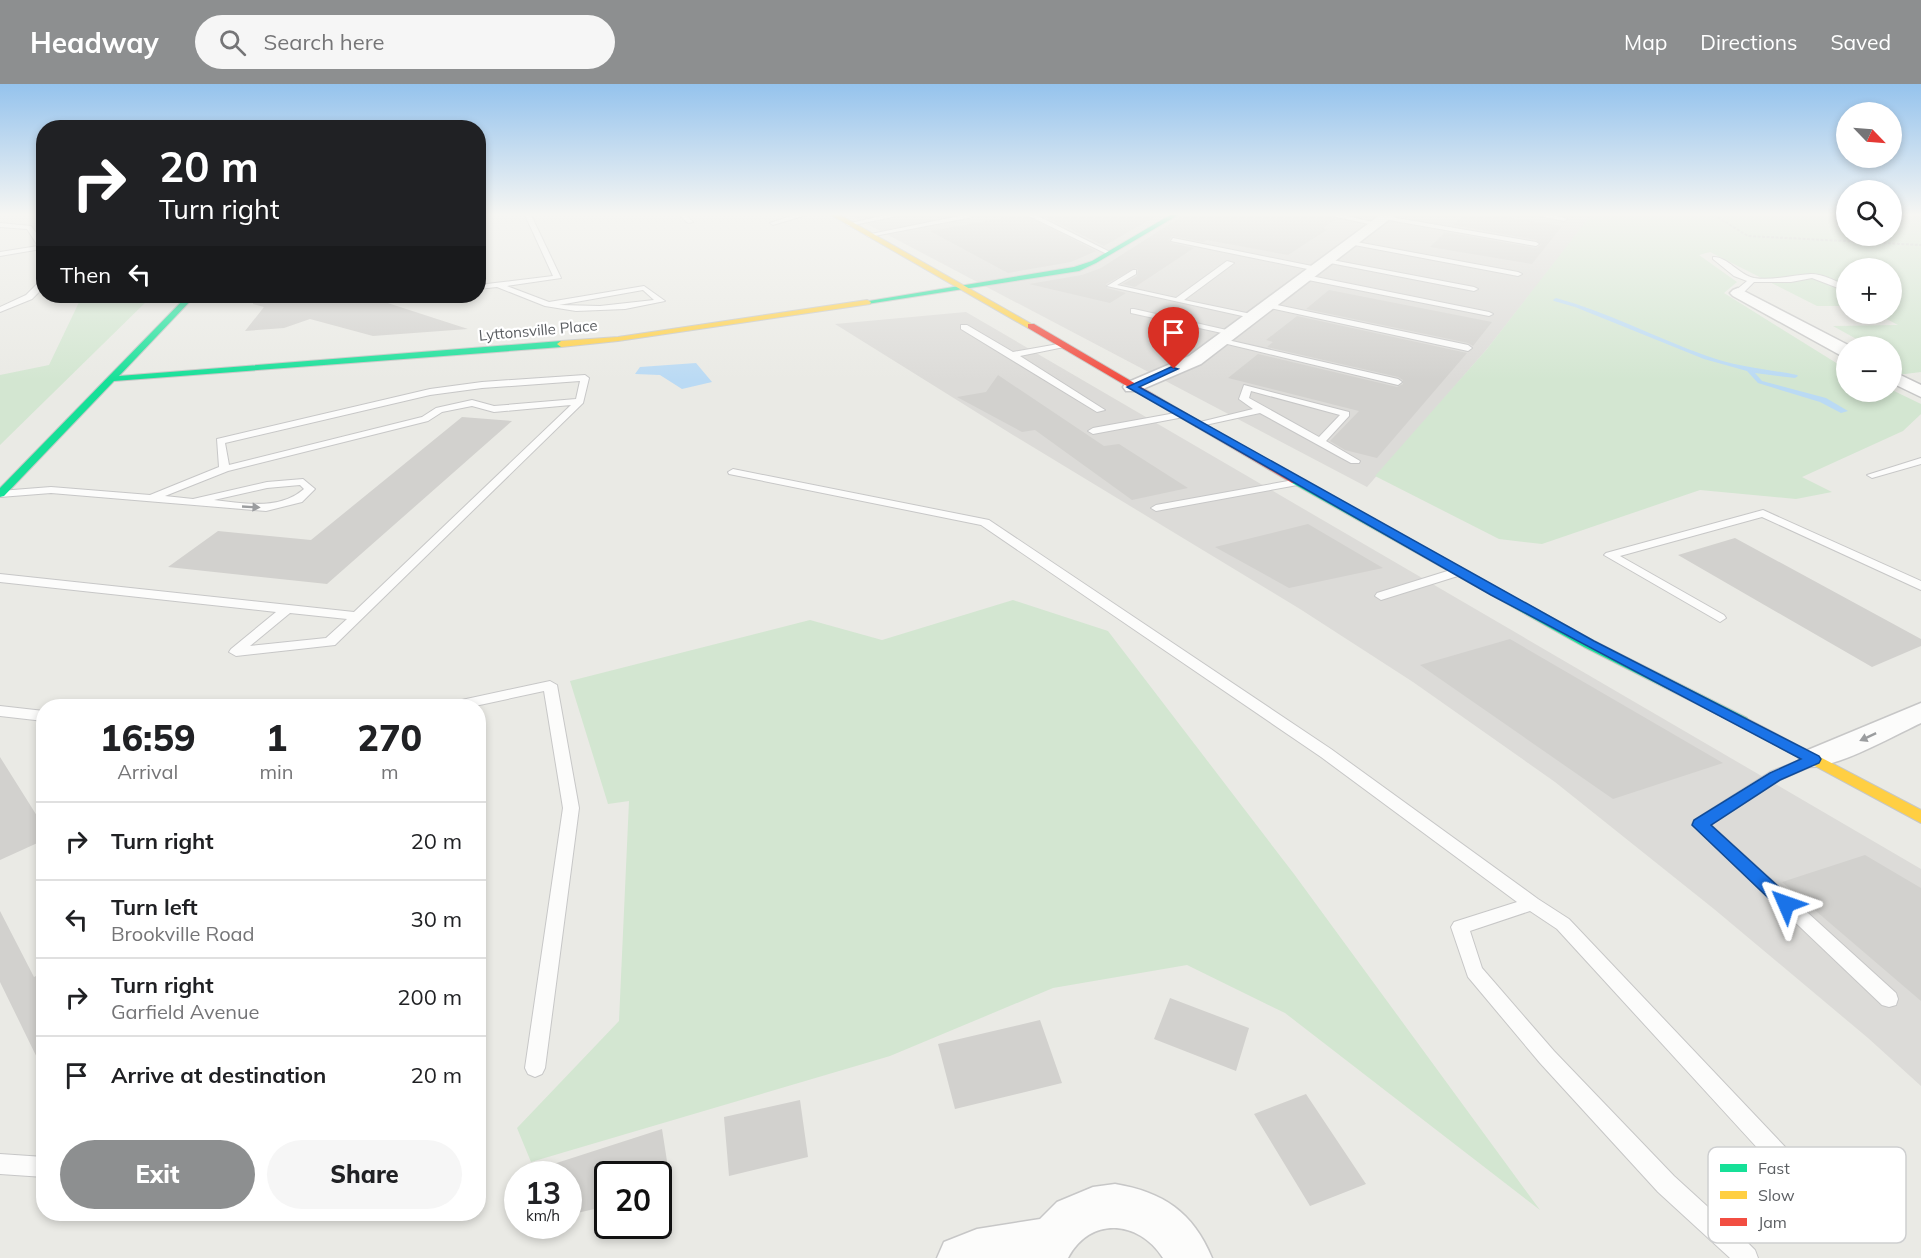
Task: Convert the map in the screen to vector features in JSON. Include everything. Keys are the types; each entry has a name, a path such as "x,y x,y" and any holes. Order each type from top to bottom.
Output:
{"street":[{"path":"933,270 1132,387 1457,572 1589,644 1917,810"},
{"name":"Lyttonsville Place","path":"111,379 618,339 966,288 1071,270"},
{"path":"1132,387 1195,360 1316,270"},
{"path":"1738,292 1836,346"},
{"path":"907,297 938,297 999,308"},
{"path":"0,494 111,379 146,357 186,303"},
{"path":"146,357 188,373"},
{"path":"86,405 126,389 188,373"},
{"path":"1902,381 1920,390"},
{"path":"1814,759 1921,712"},
{"path":"960,1258 977,1252 1047,1249 1065,1223 1083,1211 1104,1206 1127,1207 1149,1216 1168,1230 1185,1249 1189,1258"}],"lane":[{"path":"486,286 557,278 553,270"},
{"path":"1178,300 1220,270"},
{"path":"1320,270 1489,314"},
{"path":"1323,270 1474,290"},
{"path":"1495,270 1518,274"},
{"path":"1731,270 1752,280 1791,280 1812,276 1836,284"},
{"path":"1133,272 1111,286 1253,317"},
{"path":"1738,292 1752,280"},
{"path":"498,285 562,308 613,308 661,301 644,288 551,304"},
{"path":"0,310 29,297 36,290"},
{"path":"1268,305 1468,348"},
{"path":"1134,310 1398,382"},
{"path":"964,327 1100,410"},
{"path":"1012,355 1061,345"},
{"path":"224,469 220,441 430,392 482,385 585,378 580,400 330,642 236,652 287,609"},
{"path":"1320,442 1346,414 1246,387 1244,399 1261,410 1355,461"},
{"path":"154,497 224,469 425,418 439,410 457,405 472,404 494,410 580,400"},
{"path":"1199,425 1261,410"},
{"path":"1093,431 1181,415"},
{"path":"1872,475 1921,461"},
{"path":"734,472 985,522 1326,753 1532,904 1563,924 1771,1147"},
{"path":"0,494 51,490 154,497 193,502 266,508 298,500 310,489 303,482 267,486 193,502"},
{"path":"1156,508 1299,482"},
{"path":"1720,618 1610,555 1763,513 1921,586"},
{"path":"1381,596 1457,572"},
{"path":"0,578 357,616"},
{"path":"486,700 550,686 571,808 535,1068"},
{"path":"0,711 36,715"},
{"path":"1814,759 1775,776 1700,825 1889,999"},
{"path":"1532,904 1460,927 1474,972 1547,1057 1666,1184 1708,1223"},
{"path":"0,1164 36,1166"}],"shaded area":[{"path":"954,270 1549,270 1487,349 1367,487"},
{"path":"966,312 1921,869 1921,1086 1868,1038 1714,909 1555,782 1413,682 1300,609 835,324"}],"green space":[{"path":"1548,270 1720,270 1737,282 1724,293 1836,363 1836,402 1902,402 1902,395 1921,404 1921,414 1903,431 1802,477 1832,492 1796,499 1700,490 1542,544 1499,539 1375,476 1487,349"},
{"path":"1745,270 1836,270 1836,306 1817,306"},
{"path":"1902,270 1921,270 1921,372 1902,374 1902,336 1851,336 1833,326 1898,325 1896,324 1902,324"},
{"path":"79,303 145,303 0,445 0,375 49,365"},
{"path":"1013,600 1108,631 1294,874 1540,1210 1285,1013 1187,965 1053,988 890,1056 531,1161 517,1128 619,1021 629,801 608,804 570,681 810,620 882,640"}],"water":[{"path":"696,363 712,382 682,389 660,375 635,374 640,367"}],"building":[{"path":"1002,270 1026,270 1008,273"},
{"path":"1096,270 1133,270 1106,284 1107,288 1126,293 1110,303 1029,284 1082,275"},
{"path":"1138,270 1161,270 1135,287 1123,284 1137,276"},
{"path":"1329,290 1492,322 1473,346 1468,343 1306,309"},
{"path":"388,303 468,329 373,336 310,319 284,328 245,331 264,307 253,304"},
{"path":"1297,316 1467,353 1377,458 1345,450 1330,441 1359,411 1228,378 1258,354 1397,387 1403,384 1403,380 1398,377 1267,347 1273,342 1266,340"},
{"path":"998,375 1104,446 1119,444 1188,488 1132,500 1035,430 1022,432 957,397 986,392"},
{"path":"462,417 512,421 327,584 168,567 218,531 311,540"},
{"path":"1308,524 1383,568 1289,588 1215,547"},
{"path":"1735,538 1921,639 1921,646 1872,667 1678,555"},
{"path":"1510,639 1723,763 1613,799 1420,665"},
{"path":"0,757 36,814 36,844 0,860"},
{"path":"1865,855 1921,888 1921,1001 1782,882"},
{"path":"0,911 34,977 36,976 36,1056 0,982"},
{"path":"1170,998 1249,1028 1236,1071 1154,1039"},
{"path":"1040,1020 1062,1083 955,1109 938,1044"},
{"path":"1306,1094 1366,1184 1310,1206 1254,1114"},
{"path":"800,1100 808,1157 729,1176 724,1117"},
{"path":"662,1129 667,1161 594,1161 594,1209 582,1212 582,1161 563,1161"}],"waterway":[{"path":"1556,300 1577,306 1706,358 1749,370"},
{"path":"1749,370 1795,376"},
{"path":"1749,370 1760,382 1823,400 1844,411"}],"traffic: fast":[{"path":"867,302 1071,270"},
{"path":"0,494 184,303"},
{"path":"111,379 561,344"},
{"path":"1296,481 1589,644 1742,721"}],"traffic: slow":[{"path":"931,270 1031,326"},
{"path":"561,344 618,339 867,302"},
{"path":"1742,721 1921,817"}],"traffic: jam":[{"path":"1031,326 1296,481"}],"route":[{"path":"1174,369 1132,387 1402,541 1589,644 1814,759 1775,776 1700,825 1786,904"}]}
